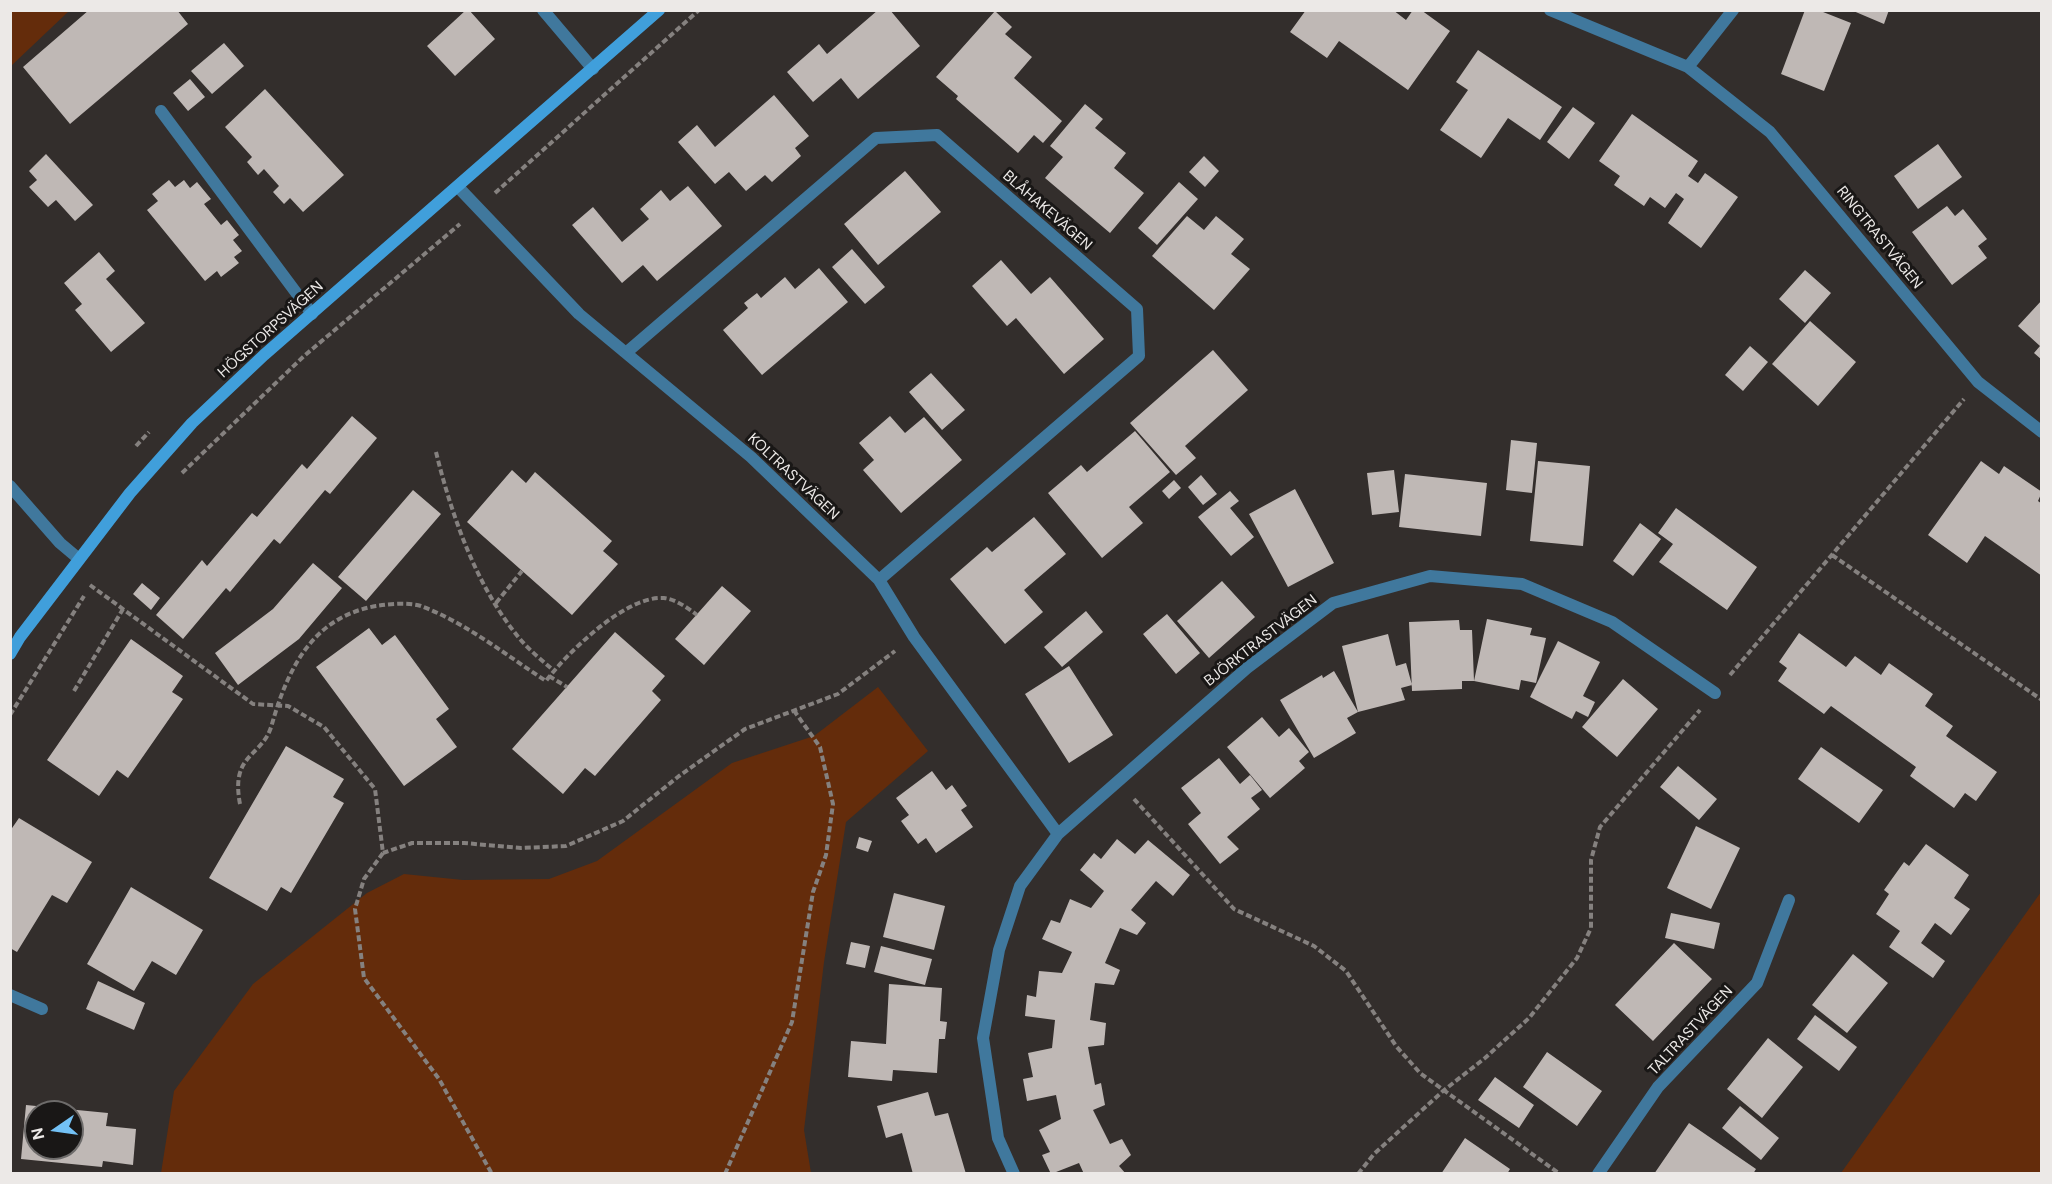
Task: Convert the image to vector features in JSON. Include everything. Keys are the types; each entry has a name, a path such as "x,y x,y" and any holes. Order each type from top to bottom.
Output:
{"street":[{"path":"543,10 594,69"},
{"name":"HÖGSTORPSVÄGEN","path":"10,654 20,637 130,493 192,423 312,314 659,10"},
{"name":"RINGTRASTVÄGEN","path":"1550,10 1688,67 1770,132 1977,382 2042,432"},
{"path":"1688,67 1733,10"},
{"path":"161,111 312,314"},
{"name":"BLÅHAKEVÄGEN","path":"627,352 876,138 937,135 1137,309 1139,356 879,580"},
{"name":"KOLTRASTVÄGEN","path":"458,187 579,314 751,457 879,580 914,637 1058,834"},
{"path":"10,486 60,543 79,559"},
{"name":"BJÖRKTRASTVÄGEN","path":"1058,834 1247,668 1333,603 1430,576 1522,584 1612,622 1715,693"},
{"path":"1014,1173 998,1138 983,1038 999,950 1020,886 1058,834"},
{"name":"TALTRASTVÄGEN","path":"1598,1173 1658,1087 1757,983 1789,900"},
{"path":"10,995 42,1009"}],"path":[{"path":"175,481 304,356 478,209 699,10"},
{"path":"1358,1173 1374,1154 1443,1091 1485,1058 1529,1018 1577,958 1591,928 1591,860 1600,827 1977,382"},
{"path":"436,453 453,515 496,603 522,641 554,671"},
{"path":"1832,555 2042,700"},
{"path":"70,571 254,704 288,706 324,728 375,789 382,853"},
{"path":"496,603 522,571"},
{"path":"10,715 98,576"},
{"path":"240,804 236,787 242,765 270,731 277,706 291,673 318,633 337,618 362,609 392,603 418,605 453,621 546,681 567,655 609,620 645,601 665,598 687,607 697,615"},
{"path":"74,691 123,609"},
{"path":"492,1173 439,1079 364,978 355,909 364,879 382,853 412,843 465,843 521,848 566,846 622,821 679,776 745,729 838,694 914,637"},
{"path":"549,676 567,687"},
{"path":"725,1173 792,1022 813,892 826,855 833,804 820,747 795,712"},
{"path":"1118,780 1234,909 1314,946 1346,971 1396,1046 1420,1073 1560,1173"}],"shaded area":[{"path":"11,10 69,10 69,11 11,66"},
{"path":"878,687 928,751 846,822 824,962 804,1130 811,1173 161,1173 174,1091 253,984 367,893 404,874 463,880 549,879 597,861 732,763 814,736"},
{"path":"2041,892 2041,1173 1841,1173"}],"building":[{"path":"89,10 177,10 188,24 70,124 23,67"},
{"path":"466,10 469,10 495,39 455,76 427,46"},
{"path":"878,10 890,10 920,46 858,99 841,78 813,102 787,72 819,44 827,54"},
{"path":"1306,10 1393,10 1406,20 1413,10 1421,10 1450,31 1408,90 1339,41 1327,58 1290,32"},
{"path":"1805,10 1818,10 1851,23 1824,91 1781,74"},
{"path":"1851,10 1889,10 1884,24"},
{"path":"995,11 1012,27 1005,34 1032,57 1014,78 1062,121 1043,143 1034,135 1018,153 956,99 958,96 936,77"},
{"path":"224,43 244,66 212,94 191,71"},
{"path":"1478,50 1562,107 1540,140 1508,118 1481,158 1440,130 1468,90 1456,82"},
{"path":"190,79 205,97 188,111 173,93"},
{"path":"265,89 344,175 303,212 290,198 284,204 273,192 279,186 264,169 258,175 247,162 252,157 225,127"},
{"path":"774,95 809,136 795,148 801,156 772,182 765,175 746,191 729,172 715,184 678,142 697,125 715,147"},
{"path":"1085,104 1103,119 1095,128 1126,153 1114,168 1144,193 1110,233 1045,178 1063,157 1050,146"},
{"path":"1573,107 1595,123 1569,159 1547,142"},
{"path":"1632,114 1698,161 1688,176 1698,183 1705,173 1738,197 1701,248 1668,223 1684,199 1676,193 1665,208 1650,197 1644,206 1614,185 1620,176 1599,161"},
{"path":"1938,144 1962,177 1918,209 1894,176"},
{"path":"46,154 93,205 75,221 56,200 48,207 29,187 37,180 29,171"},
{"path":"1204,156 1219,171 1205,187 1189,172"},
{"path":"905,171 941,212 878,265 844,224"},
{"path":"169,180 175,187 184,180 190,188 197,182 211,199 204,204 221,225 227,220 239,235 233,240 242,251 234,257 239,263 221,277 217,271 205,281 147,210 158,201 152,194"},
{"path":"1179,182 1198,199 1157,245 1138,228"},
{"path":"688,186 722,226 657,281 643,265 622,283 572,225 593,207 622,242 649,219 640,209 661,190 670,201"},
{"path":"1947,206 1955,216 1963,209 1987,239 1978,246 1987,258 1952,285 1912,232"},
{"path":"1187,216 1204,230 1216,216 1244,239 1231,254 1250,269 1214,310 1152,256"},
{"path":"852,249 885,287 865,304 832,267"},
{"path":"99,252 115,271 106,279 145,323 111,352 75,310 82,304 64,283"},
{"path":"1001,260 1031,294 1050,277 1104,339 1064,374 1016,318 1007,326 972,286"},
{"path":"819,268 848,302 762,375 723,330 748,308 744,303 757,293 761,298 785,277 795,289"},
{"path":"1805,270 1831,293 1805,323 1779,299"},
{"path":"2042,300 2042,360 2034,353 2040,346 2018,326"},
{"path":"1810,321 1856,362 1818,406 1772,364"},
{"path":"1750,346 1768,362 1743,391 1725,375"},
{"path":"1213,350 1248,390 1185,446 1196,458 1176,475 1130,423"},
{"path":"931,373 965,410 942,430 909,392"},
{"path":"352,416 377,438 330,494 325,490 280,544 274,539 230,592 226,588 183,639 156,615 202,560 207,566 252,513 257,517 302,464 307,469"},
{"path":"890,416 905,433 924,417 962,460 901,513 863,470 874,460 859,443"},
{"path":"1135,431 1170,472 1129,507 1143,523 1102,558 1048,493 1081,465 1087,472"},
{"path":"1511,440 1537,443 1532,493 1506,490"},
{"path":"1538,461 1590,466 1583,546 1530,541"},
{"path":"1981,461 1999,474 2004,466 2042,492 2038,501 2042,504 2042,576 1985,536 1967,563 1928,535"},
{"path":"512,470 526,483 535,472 612,541 603,551 618,564 572,615 467,522"},
{"path":"1394,470 1399,512 1372,515 1367,473"},
{"path":"1405,474 1487,483 1481,536 1399,527"},
{"path":"1201,475 1217,494 1203,505 1188,487"},
{"path":"1174,480 1181,488 1169,499 1162,491"},
{"path":"1295,489 1334,563 1288,587 1249,514"},
{"path":"413,490 441,514 366,601 338,577"},
{"path":"1230,491 1239,501 1230,508 1254,537 1231,556 1198,517"},
{"path":"1676,508 1757,567 1727,610 1659,562 1673,544 1658,533"},
{"path":"1034,517 1066,554 1024,590 1043,612 1005,644 950,579 987,547 992,552"},
{"path":"1640,523 1661,539 1633,576 1613,561"},
{"path":"313,563 342,588 299,639 238,685 215,653 273,609"},
{"path":"1222,581 1255,617 1209,658 1177,621"},
{"path":"142,583 160,598 151,610 133,594"},
{"path":"722,586 751,611 704,665 675,639"},
{"path":"1086,611 1103,632 1062,667 1044,647"},
{"path":"1167,614 1200,653 1176,674 1143,634"},
{"path":"1487,619 1532,628 1530,635 1546,638 1536,683 1521,680 1519,690 1474,681"},
{"path":"1459,620 1460,630 1472,630 1474,681 1462,681 1462,689 1412,691 1409,622"},
{"path":"369,628 382,645 395,635 449,709 436,719 457,747 404,786 316,667"},
{"path":"615,632 665,676 652,691 661,700 595,776 585,768 563,794 512,749"},
{"path":"1799,633 1846,667 1855,656 1881,675 1889,663 1933,694 1925,706 1953,726 1946,736 1997,772 1976,801 1965,793 1954,808 1910,776 1916,767 1831,706 1824,714 1778,681 1787,668 1779,662"},
{"path":"1388,634 1396,666 1406,663 1412,685 1401,688 1405,700 1358,712 1342,646"},
{"path":"131,639 183,676 172,692 183,699 128,778 117,770 99,796 47,760"},
{"path":"1558,641 1600,662 1583,696 1595,702 1588,717 1576,711 1572,719 1530,697"},
{"path":"1069,666 1113,735 1069,763 1025,694"},
{"path":"1334,671 1358,712 1347,718 1356,733 1314,758 1280,700 1322,675 1323,678"},
{"path":"1623,679 1658,709 1617,757 1582,727"},
{"path":"1262,717 1279,737 1289,728 1309,752 1299,761 1305,768 1270,798 1227,747"},
{"path":"286,746 344,779 333,797 344,803 291,893 281,887 267,911 209,878"},
{"path":"1821,747 1883,790 1859,823 1798,779"},
{"path":"1219,758 1240,784 1250,775 1262,790 1251,798 1260,809 1227,837 1239,849 1220,864 1188,824 1201,813 1181,788"},
{"path":"1678,766 1717,799 1699,820 1660,787"},
{"path":"932,771 946,790 952,785 967,806 961,810 973,827 936,853 926,838 918,844 901,821 909,815 896,798"},
{"path":"19,818 92,862 67,903 52,895 17,952 10,948 10,831"},
{"path":"1696,826 1740,848 1711,909 1667,888"},
{"path":"859,837 872,841 868,852 856,848"},
{"path":"1117,839 1135,854 1148,840 1190,875 1173,896 1156,881 1131,910 1146,923 1137,935 1120,928 1105,963 1120,970 1114,985 1095,983 1090,1020 1106,1023 1104,1045 1088,1047 1095,1085 1101,1083 1105,1105 1093,1110 1110,1144 1122,1139 1131,1155 1119,1166 1126,1174 1084,1174 1079,1163 1051,1174 1042,1155 1050,1152 1039,1130 1061,1119 1056,1095 1027,1101 1023,1079 1033,1077 1028,1053 1052,1048 1055,1020 1025,1016 1027,995 1036,997 1039,971 1062,973 1072,952 1042,939 1051,920 1060,923 1070,899 1091,908 1104,891 1080,870 1094,853 1101,859"},
{"path":"1926,844 1969,875 1954,898 1970,909 1951,935 1935,923 1921,943 1945,961 1933,978 1889,947 1900,931 1876,914 1889,894 1884,890 1904,862 1909,866"},
{"path":"131,887 203,930 176,975 152,961 134,991 87,964"},
{"path":"894,893 945,906 934,950 883,937"},
{"path":"1671,913 1720,923 1714,949 1665,938"},
{"path":"851,942 870,946 865,968 846,964"},
{"path":"1674,943 1712,979 1653,1041 1615,1005"},
{"path":"881,946 932,959 925,985 874,972"},
{"path":"1853,954 1888,983 1847,1033 1812,1005"},
{"path":"98,981 145,1003 134,1030 86,1009"},
{"path":"889,984 942,988 940,1021 947,1022 945,1039 939,1039 937,1073 893,1070 892,1081 848,1077 851,1041 886,1044"},
{"path":"1815,1015 1857,1047 1839,1071 1797,1039"},
{"path":"1768,1038 1803,1067 1762,1118 1727,1089"},
{"path":"1547,1052 1602,1091 1577,1126 1523,1087"},
{"path":"1495,1077 1534,1105 1519,1128 1478,1100"},
{"path":"928,1092 935,1116 948,1113 966,1174 913,1174 902,1133 886,1138 877,1106"},
{"path":"1740,1106 1779,1138 1761,1160 1722,1128"},
{"path":"84,1111 108,1113 106,1126 136,1129 133,1165 103,1161 102,1167 31,1160 84,1160"},
{"path":"1689,1123 1756,1169 1753,1174 1654,1174"},
{"path":"24,1127 24,1159 21,1159"},
{"path":"1465,1138 1510,1169 1507,1174 1441,1174"}]}
